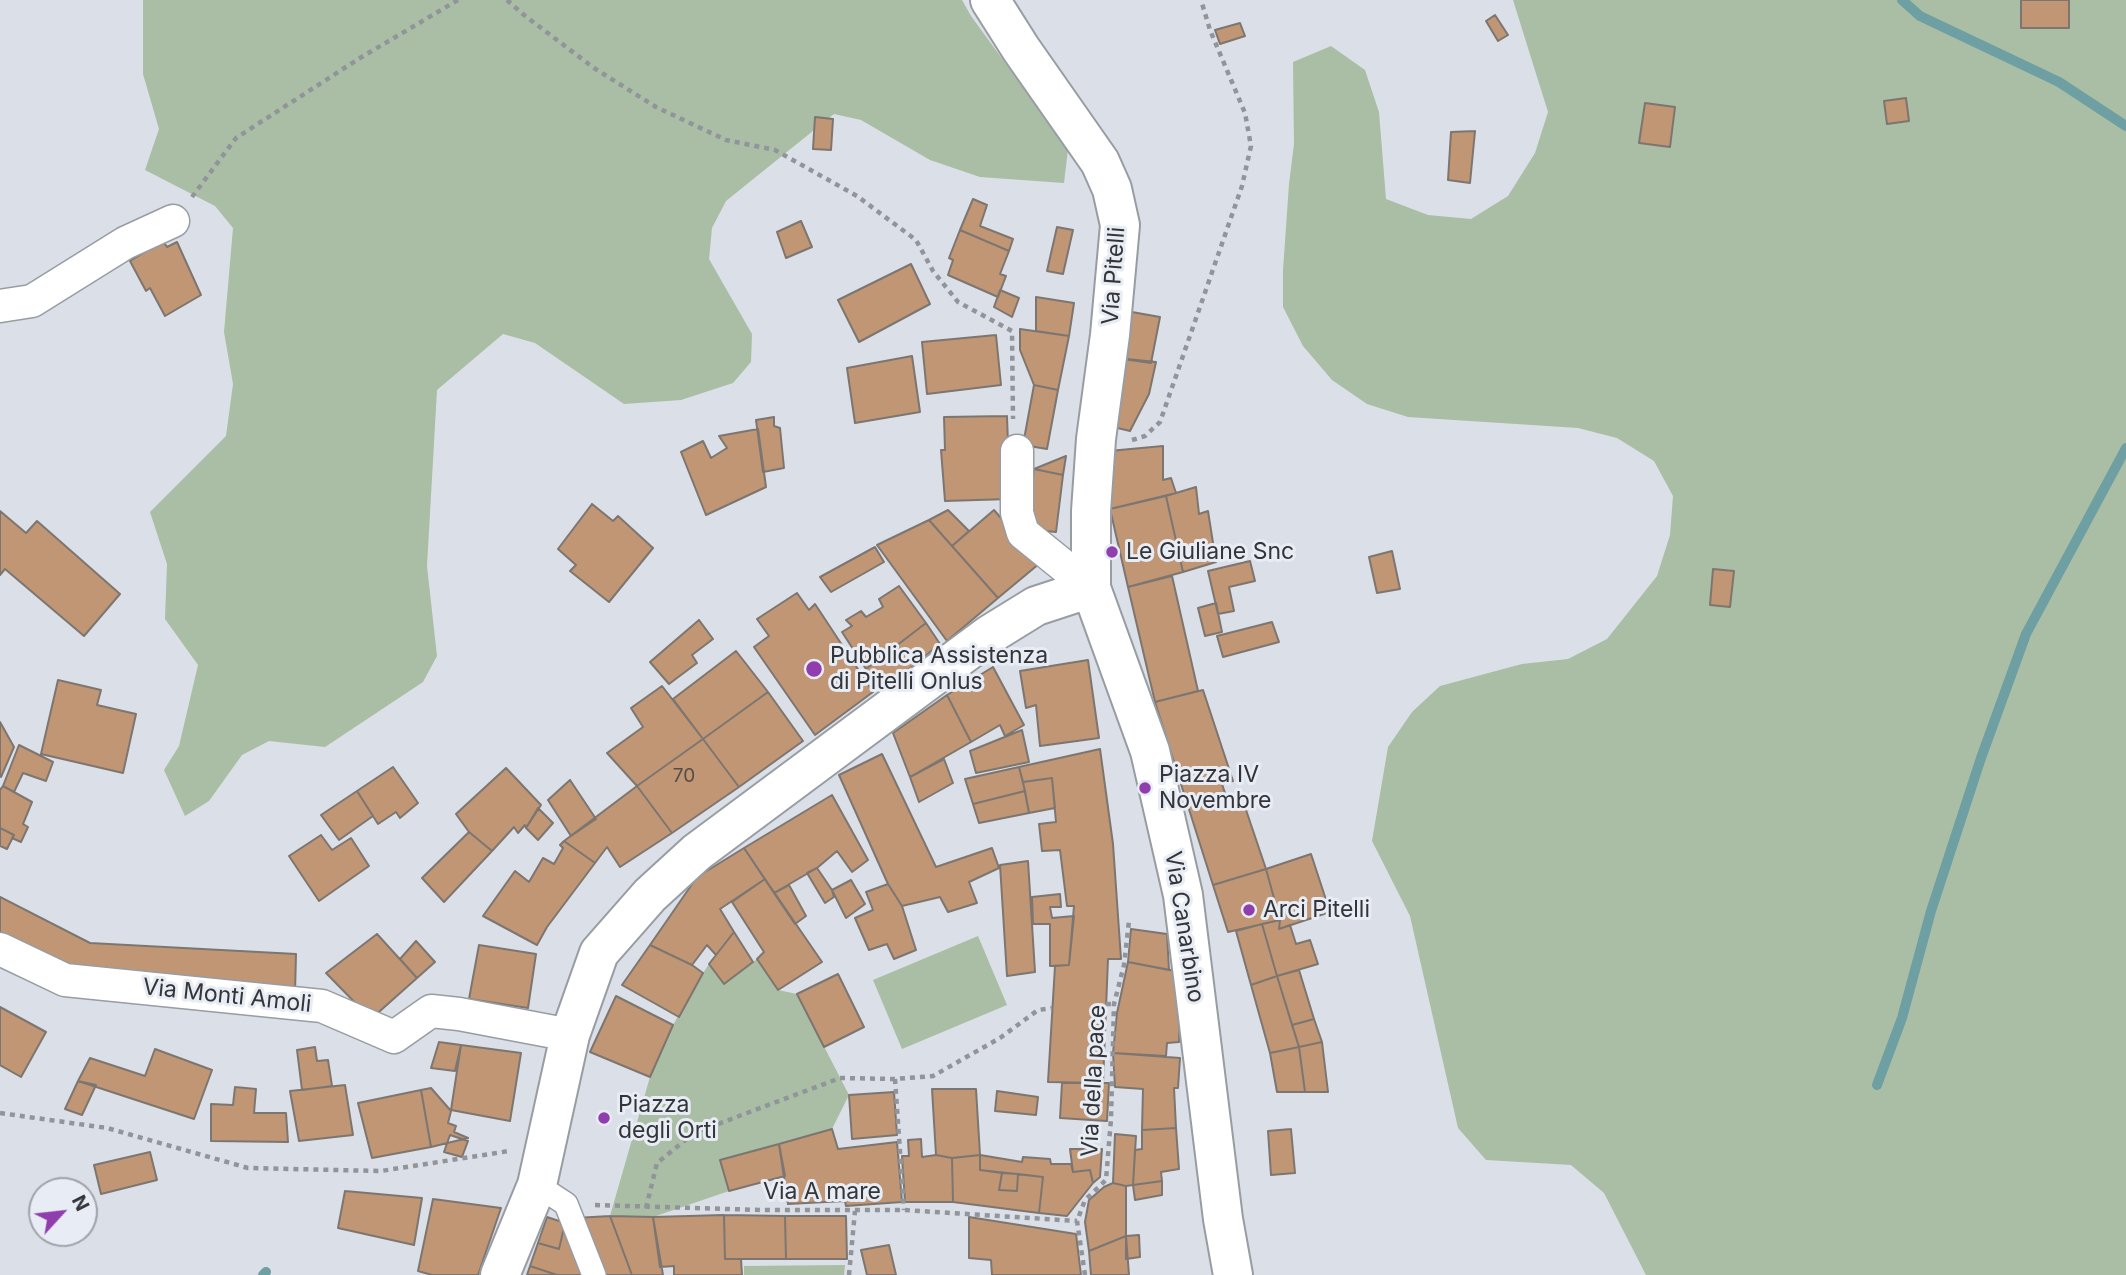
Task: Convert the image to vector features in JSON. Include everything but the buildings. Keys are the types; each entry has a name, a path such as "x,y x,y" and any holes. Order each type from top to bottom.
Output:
{"street":[{"name":"Via Pitelli","path":"990,0 1100,162 1112,189 1120,225 1110,335 1096,439 1091,511 1091,589"},
{"path":"0,306 32,301 125,243 173,221"},
{"path":"1017,451 1017,513 1023,533 1091,589"},
{"path":"594,1275 552,1195 548,1133 570,1035 599,953 650,895 697,852 989,635 1036,606 1091,589"},
{"name":"Via Canarbino","path":"1091,589 1150,751 1183,895 1223,1219 1233,1275"},
{"name":"Via Monti Amoli","path":"0,949 65,980 322,1006 394,1037 431,1011 570,1035"},
{"path":"500,1275 552,1195"}],"path":[{"path":"173,221 236,138 360,58 458,0"},
{"path":"508,0 594,68 656,107 726,140 775,150 858,195 916,240 933,271 958,302 1012,331 1012,409 1017,451"},
{"path":"1096,439 1135,440 1145,436 1160,422 1242,186 1251,146 1245,113 1210,30 1201,0"},
{"name":"Via della pace","path":"1077,1221 1085,1200 1106,1180 1111,1119 1114,1004 1124,965 1129,921"},
{"path":"1106,1003 1114,1004"},
{"path":"646,1208 657,1163 694,1133 840,1078 895,1079 933,1076 1000,1038 1038,1010 1052,1009"},
{"path":"895,1079 904,1210"},
{"path":"0,1113 107,1128 248,1168 381,1171 512,1150 548,1133"},
{"name":"Via A mare","path":"552,1195 646,1208 904,1210 1077,1221"},
{"path":"849,1275 855,1210"},
{"path":"1077,1221 1085,1275"}],"green space":[{"path":"143,0 962,0 1068,149 1064,183 980,177 930,160 861,120 834,114 726,201 712,228 709,259 752,334 751,362 733,383 681,400 624,404 535,343 503,334 437,390 427,566 437,656 423,682 325,747 269,741 242,755 209,801 185,816 164,770 179,746 198,665 165,619 167,564 150,512 226,436 233,384 224,332 233,228 215,206 145,170 159,129 143,74"},
{"path":"1513,0 2126,0 2126,1275 1646,1275 1604,1193 1571,1165 1486,1160 1458,1128 1410,916 1372,841 1388,747 1412,712 1440,686 1522,664 1568,659 1607,639 1657,576 1670,535 1673,496 1654,461 1617,438 1578,428 1408,417 1367,404 1332,380 1303,346 1283,307 1283,270 1294,144 1293,62 1331,46 1365,70 1379,112 1386,199 1428,215 1471,219 1508,196 1535,153 1548,112"},
{"path":"978,936 1007,1005 902,1049 873,980"},
{"path":"757,959 778,990 797,994 849,1095 832,1129 720,1160 729,1191 653,1217 610,1216 650,1077 673,1025 709,964 725,984"},
{"path":"845,1265 844,1275 744,1275 744,1266"}],"waterway":[{"path":"1902,0 1920,16 2059,82 2126,126"},
{"path":"1877,1085 1902,1018 1931,911 1981,758 2026,634 2126,448"},
{"path":"263,1275 266,1272"}],"place":[{"name":"Le Giuliane Snc","path":"1112,552"},
{"name":"Pubblica Assistenza di Pitelli Onlus","path":"814,669"},
{"name":"Piazza IV Novembre","path":"1145,788"},
{"name":"Arci Pitelli","path":"1249,910"},
{"name":"Piazza degli Orti","path":"604,1118"}]}
